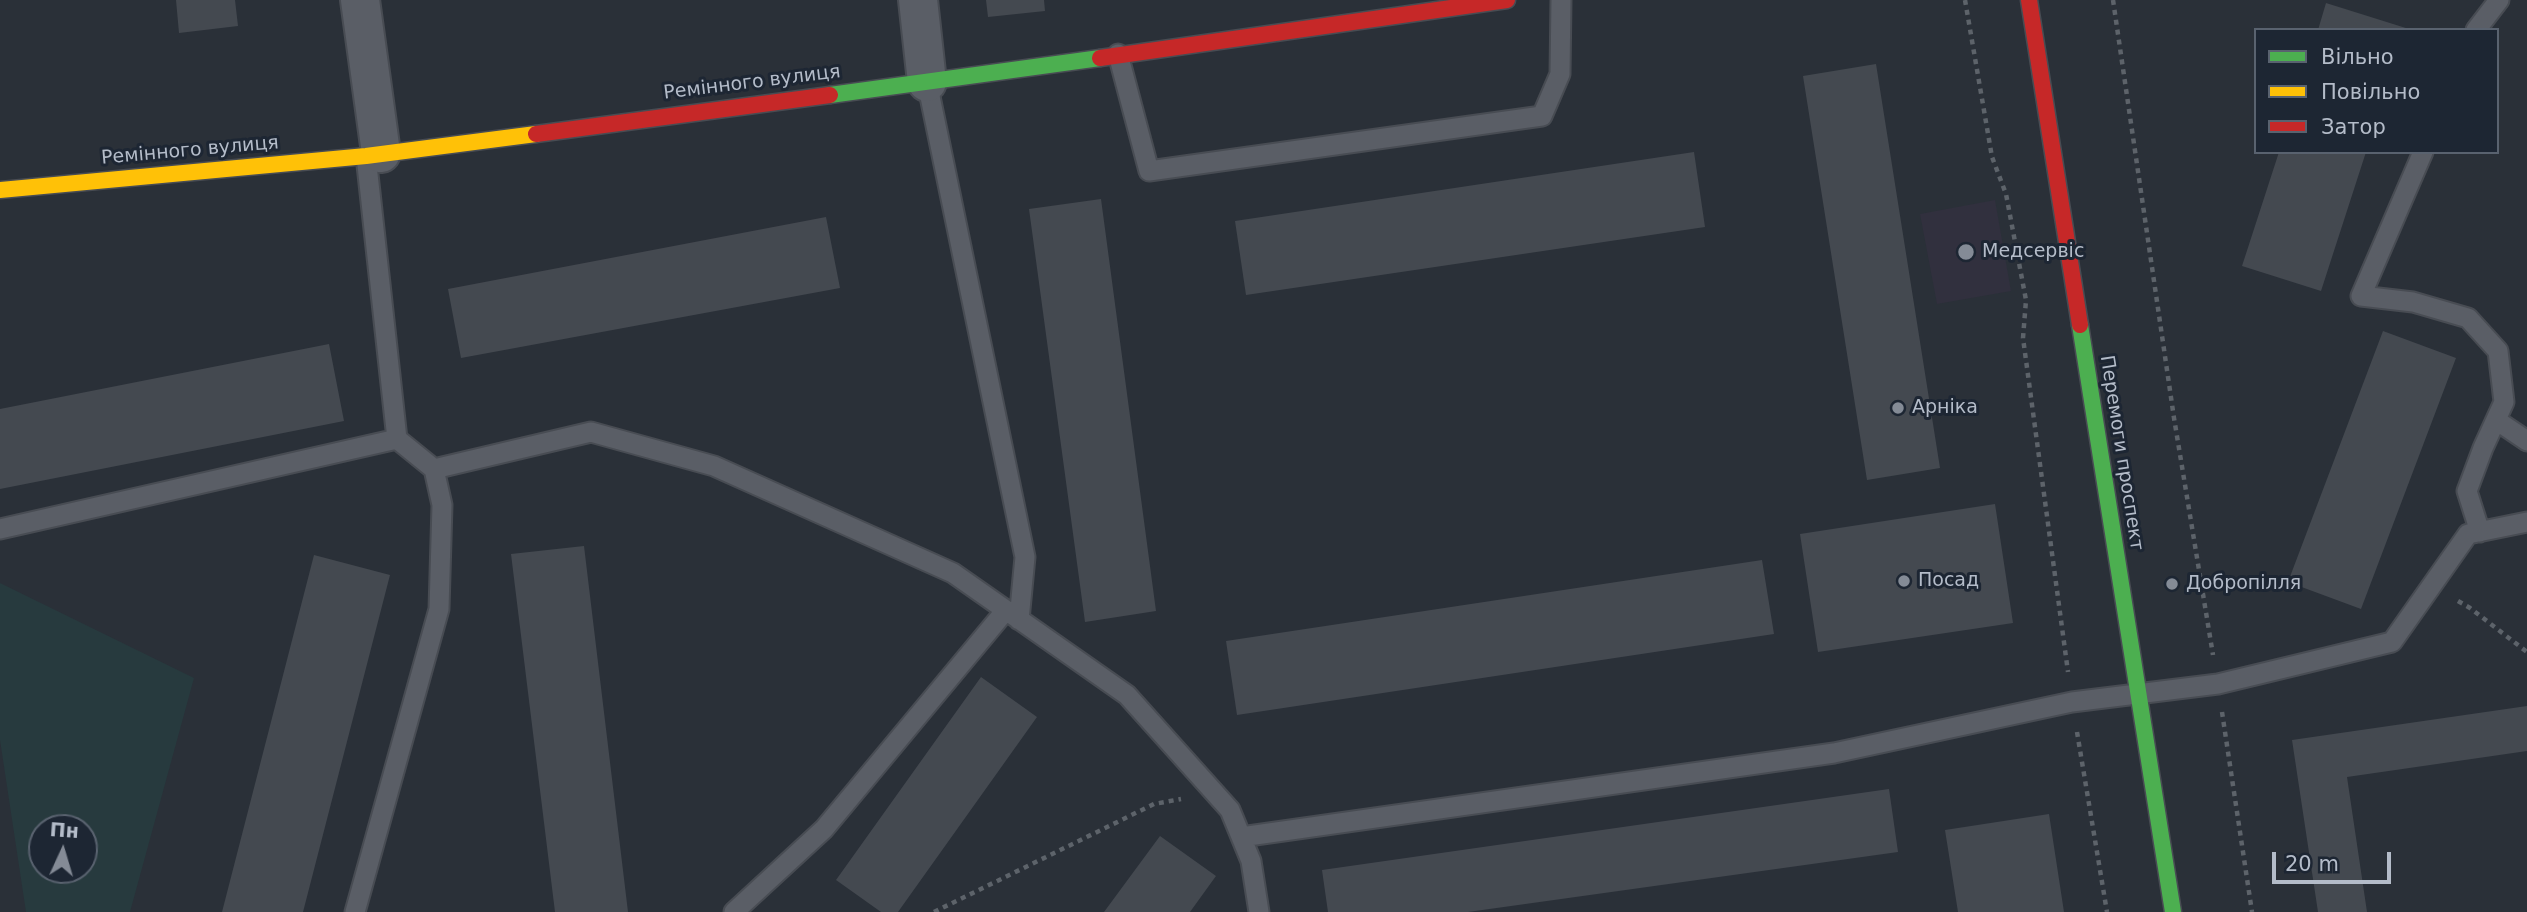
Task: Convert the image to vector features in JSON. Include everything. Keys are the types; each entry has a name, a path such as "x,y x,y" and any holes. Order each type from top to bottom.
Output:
{"street":[{"path":"360,0 373,155"},
{"path":"918,0 926,82"},
{"name":"Ремінного вулиця","path":"0,190 373,155 926,82 1411,6 1507,0"},
{"name":"Перемоги проспект","path":"2028,0 2173,912"}],"lane":[{"path":"1118,54 1149,170 1542,116 1560,74 1561,0"},
{"path":"2478,28 2499,0"},
{"path":"734,912 824,829 1012,615 1025,557 926,82"},
{"path":"2422,154 2361,296 2413,302 2468,318 2498,351 2504,402 2467,491 2480,532"},
{"path":"355,912 439,609 442,505 434,469 397,439 373,155"},
{"path":"2496,420 2527,441"},
{"path":"434,469 591,432 714,466 953,573 1127,695 1230,810 1251,861 1253,907"},
{"path":"0,529 397,439"},
{"path":"1241,837 1834,753 2072,702 2218,684 2392,642 2428,587 2468,534 2527,522"}],"path":[{"path":"1965,0 1992,157 2006,194 2026,300 2023,338 2072,702 2107,912"},
{"path":"2113,0 2174,418 2252,912"},
{"path":"2428,587 2470,608 2527,652"},
{"path":"934,912 1154,803 1214,792"}],"shaded area":[{"name":"Медсервіс","path":"1995,200 2011,291 1937,304 1920,214"}],"green space":[{"path":"0,583 194,678 130,912 26,912 0,740"}],"building":[{"path":"176,0 235,0 238,26 179,33"},
{"path":"986,0 1044,0 1045,11 988,17"},
{"path":"2326,3 2406,28 2319,28"},
{"path":"1876,64 1940,468 1867,480 1803,76"},
{"path":"1694,152 1705,227 1246,295 1235,221"},
{"path":"2278,154 2365,154 2321,291 2242,266"},
{"path":"1101,199 1156,611 1085,622 1029,209"},
{"path":"826,217 840,288 461,358 448,289"},
{"path":"2383,331 2456,358 2361,609 2288,582"},
{"path":"329,344 344,421 0,489 0,409"},
{"path":"1995,504 2013,623 1818,652 1800,534"},
{"path":"584,546 628,912 555,912 511,554"},
{"path":"314,555 390,575 303,912 222,912"},
{"path":"1762,560 1774,634 1237,715 1226,641"},
{"path":"981,677 1037,717 898,912 881,912 836,880"},
{"path":"2527,706 2527,751 2347,777 2367,912 2318,912 2292,740"},
{"path":"1889,789 1898,852 1468,912 1328,912 1322,870"},
{"path":"2049,814 2064,912 1958,912 1945,830"},
{"path":"1160,836 1216,876 1190,912 1104,912"}],"traffic: fast":[{"path":"830,95 1100,58"},
{"path":"2080,325 2173,912"}],"traffic: slow":[{"path":"0,190 366,156 536,134"}],"traffic: jam":[{"path":"1100,58 1507,0"},
{"path":"2029,0 2080,325"},
{"path":"536,134 830,95"}],"place":[{"name":"Медсервіс","path":"1966,252"},
{"name":"Арніка","path":"1898,408"},
{"name":"Посад","path":"1904,581"},
{"name":"Добропілля","path":"2172,584"}]}
